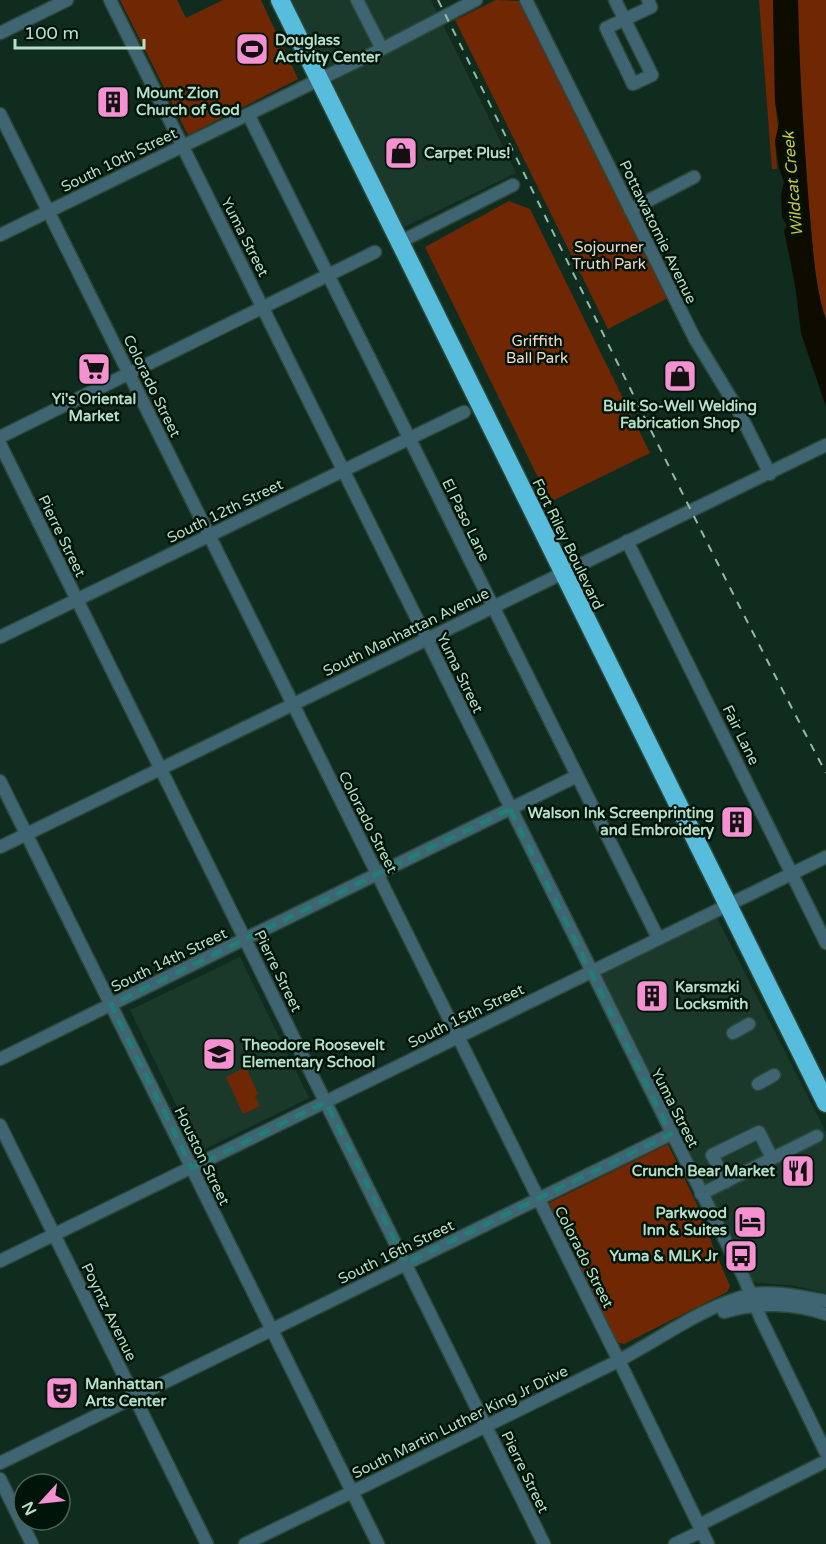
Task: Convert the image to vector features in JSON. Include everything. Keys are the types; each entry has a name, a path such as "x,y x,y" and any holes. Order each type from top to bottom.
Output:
{"highway":[{"name":"Fort Riley Boulevard","path":"280,0 826,1103"}],"street":[{"path":"0,33 67,0"},
{"name":"Yuma Street","path":"110,0 701,1194 826,1453"},
{"path":"357,0 382,49"},
{"name":"South 10th Street","path":"0,234 319,80 476,0"},
{"name":"Pottawatomie Avenue","path":"526,0 694,339 737,408 770,474"},
{"path":"615,0 624,19 652,75 633,84 606,28 624,19 651,7 648,0"},
{"name":"Colorado Street","path":"0,114 708,1544"},
{"name":"El Paso Lane","path":"248,114 658,938"},
{"path":"630,210 694,177"},
{"path":"400,242 513,185"},
{"path":"0,437 375,252"},
{"name":"South 12th Street","path":"0,637 464,412"},
{"name":"Pierre Street","path":"0,444 544,1544"},
{"name":"South Manhattan Avenue","path":"0,848 826,445"},
{"name":"Fair Lane","path":"627,541 826,943"},
{"name":"South 14th Street","path":"0,1059 577,777"},
{"name":"Houston Street","path":"0,781 378,1544"},
{"name":"South 15th Street","path":"0,1261 826,857"},
{"path":"733,1033 749,1024"},
{"path":"758,1084 774,1075"},
{"name":"Poyntz Avenue","path":"0,1125 207,1544"},
{"path":"726,1182 712,1155 759,1132 772,1158"},
{"name":"South 16th Street","path":"0,1463 671,1134"},
{"path":"701,1194 817,1136"},
{"name":"South Martin Luther King Jr Drive","path":"245,1544 618,1360 686,1324 753,1301 790,1294 826,1301"},
{"name":"South Martin Luther King Jr Drive","path":"753,1301 791,1305 826,1314"},
{"path":"675,1544 700,1528 826,1461"},
{"path":"0,1479 32,1544"}],"highlighted area":[{"path":"510,809 671,1134 406,1263 326,1102 192,1168 111,1005"}],"shaded area":[{"path":"291,0 431,0 516,173 404,227"},
{"path":"717,918 826,1132 826,1293 795,1286 752,1282 601,975"},
{"name":"Theodore Roosevelt Elementary School","path":"240,957 309,1098 199,1152 130,1010"}],"green space":[{"path":"120,0 177,0 186,18 223,0 261,0 298,79 188,135"},
{"name":"Sojourner Truth Park","path":"496,0 521,1 668,298 608,329 455,20"},
{"path":"759,0 773,0 775,102 778,128 775,141 777,169 772,169"},
{"path":"798,0 826,0 826,320 816,279 809,207"},
{"name":"Griffith Ball Park","path":"509,201 530,209 650,453 550,502 425,247"},
{"path":"246,1067 258,1094 255,1096 260,1106 243,1114 226,1077"},
{"path":"668,1144 702,1215 730,1286 727,1292 624,1344 616,1342 549,1203"}],"water":[{"name":"Wildcat Creek","path":"773,0 798,0 809,207 816,279 826,320 826,407 801,333 795,285 784,230 787,226 782,217 781,195 784,182 779,168 775,141 779,123 775,102"}],"railway":[{"path":"438,0 678,484 826,773"}],"place":[{"name":"Douglass Activity Center","path":"252,49"},
{"name":"Mount Zion Church of God","path":"113,102"},
{"name":"Carpet Plus!","path":"401,153"},
{"name":"Yi's Oriental Market","path":"94,369"},
{"name":"Built So-Well Welding Fabrication Shop","path":"680,376"},
{"name":"Walson Ink Screenprinting and Embroidery","path":"737,822"},
{"name":"Karsmzki Locksmith","path":"652,996"},
{"name":"Theodore Roosevelt Elementary School","path":"219,1054"},
{"name":"Crunch Bear Market","path":"798,1171"},
{"name":"Parkwood Inn & Suites","path":"750,1222"},
{"name":"Yuma & MLK Jr","path":"741,1256"},
{"name":"Manhattan Arts Center","path":"62,1393"}]}
